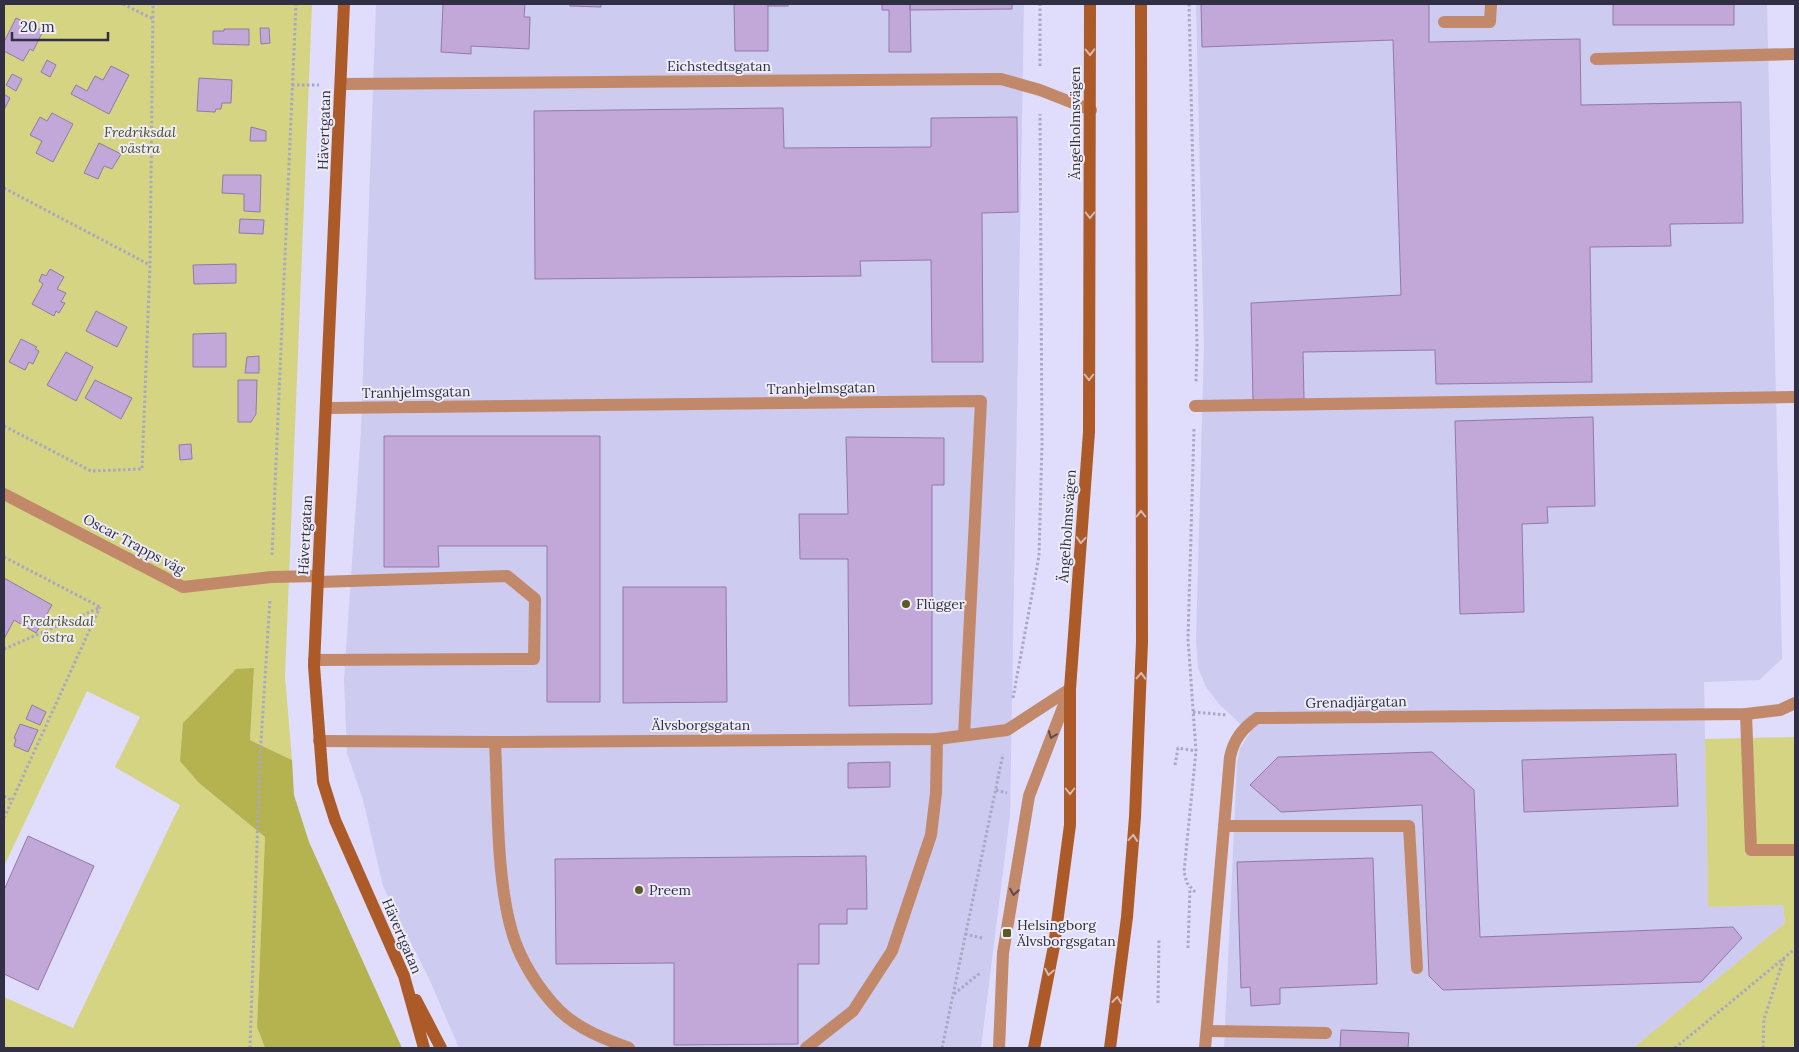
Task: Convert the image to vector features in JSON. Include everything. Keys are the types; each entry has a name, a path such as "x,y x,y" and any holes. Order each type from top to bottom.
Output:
{"main road":[{"name":"Hävertgatan","path":"344,4 328,408 314,660 323,782 335,820 404,976 424,1048"},
{"name":"Ängelholmsvägen","path":"1034,1048 1054,946 1070,825 1070,689 1088,432 1090,4"},
{"path":"1110,1048 1126,917 1135,817 1142,642 1141,4"},
{"path":"404,976 441,1048"}],"street":[{"path":"1444,22 1490,22 1491,4"},
{"path":"1596,60 1795,54"},
{"name":"Eichstedtsgatan","path":"341,84 1001,79 1040,90 1091,110"},
{"path":"1195,406 1795,397"},
{"name":"Tranhjelmsgatan","path":"328,408 981,401 964,736"},
{"name":"Oscar Trapps väg","path":"4,494 183,587 271,577 318,579 507,576 535,599 534,659 314,660"},
{"path":"998,1048 1003,953 1028,796 1070,689"},
{"name":"Älvsborgsgatan","path":"320,741 495,742 937,739 1008,730 1070,689"},
{"name":"Grenadjärgatan","path":"1205,1048 1215,917 1233,745 1239,733 1257,718 1746,714 1780,710 1795,703"},
{"path":"1746,714 1751,850 1795,850"},
{"path":"806,1048 853,1011 892,951 930,835 936,792 937,739"},
{"path":"495,742 506,906 512,934 524,961 540,987 560,1011 605,1039 629,1048"},
{"path":"1224,826 1409,826 1417,968"},
{"path":"1207,1031 1326,1033"}],"path":[{"path":"123,4 153,19"},
{"path":"4,426 91,471 142,469 150,265 153,4"},
{"path":"250,1048 260,758 271,577 296,4"},
{"path":"942,1048 1008,730 1039,556 1042,444 1040,4"},
{"path":"1189,4 1197,345 1188,639 1196,751 1184,872 1187,883 1215,917"},
{"path":"4,188 150,265"},
{"path":"4,557 100,607"},
{"path":"4,649 100,607"},
{"path":"4,818 100,607"},
{"path":"1175,765 1178,748 1196,751"},
{"path":"4,796 12,800"},
{"path":"965,934 992,940"},
{"path":"1158,1003 1159,939"},
{"path":"1675,1048 1795,949"},
{"path":"1763,1048 1764,1019 1784,958"}],"shaded area":[{"path":"376,4 1024,4 1010,815 981,1048 459,1048 431,983 383,886 363,800 347,753 344,680 361,431"},
{"path":"1196,4 1767,4 1782,659 1759,680 1704,682 1708,907 1783,905 1785,923 1633,1048 1224,1048 1237,764 1240,748 1250,733 1219,704 1206,687 1198,668 1196,640 1204,347"},
{"path":"254,668 250,740 292,760 294,795 309,842 402,1048 265,1048 257,1027 265,837 199,783 180,761 183,723 236,669"}],"green space":[{"path":"4,4 312,4 285,676 292,760 250,740 254,668 199,783 265,837 257,1027 265,1048 4,1048 4,997 73,1028 180,805 115,767 140,717 87,691 4,866"},
{"path":"1795,737 1795,1048 1633,1048 1785,923 1783,905 1708,907 1705,739"}],"building":[{"path":"443,4 525,4 524,17 530,17 529,49 471,46 471,54 441,52"},
{"path":"570,4 601,4 601,7 570,6"},
{"path":"734,4 768,4 768,51 735,51"},
{"path":"768,4 788,4 788,6 768,6"},
{"path":"882,4 910,4 911,52 889,52 889,10 882,10"},
{"path":"910,4 1012,4 1012,9 910,10"},
{"path":"1201,4 1429,4 1429,42 1580,39 1581,105 1741,102 1743,223 1670,224 1671,246 1590,247 1592,382 1436,384 1435,350 1303,352 1304,399 1253,400 1251,303 1401,295 1393,40 1202,47"},
{"path":"1613,4 1734,4 1734,25 1613,25"},
{"path":"16,18 43,31 33,51 30,49 23,61 4,51 4,42"},
{"path":"260,28 269,28 270,43 261,44"},
{"path":"224,29 249,29 249,45 213,44 213,31 224,31"},
{"path":"47,60 56,65 50,77 41,72"},
{"path":"111,66 129,75 109,114 71,94 76,85 87,91 95,76 103,80"},
{"path":"12,74 22,79 16,91 6,85"},
{"path":"199,78 232,80 231,103 222,103 221,109 216,109 215,112 197,111"},
{"path":"4,94 10,98 4,110"},
{"path":"783,108 784,148 931,147 931,118 1017,117 1018,212 982,213 983,362 932,362 931,260 860,261 861,276 535,279 534,111"},
{"path":"52,113 73,124 53,162 36,153 42,141 30,135 40,117 47,121"},
{"path":"251,127 266,131 266,141 250,141"},
{"path":"99,143 121,154 112,169 104,166 98,179 84,173"},
{"path":"223,175 261,175 260,212 244,211 244,194 222,193"},
{"path":"240,219 264,220 263,234 239,233"},
{"path":"236,264 236,283 194,284 193,265"},
{"path":"50,269 64,277 57,289 66,293 61,302 65,303 59,313 56,311 54,316 32,304 43,284 39,281 42,274 46,276"},
{"path":"96,311 127,327 117,347 86,331"},
{"path":"226,333 226,367 193,367 193,334"},
{"path":"21,339 37,347 35,349 39,351 33,364 29,362 25,370 9,362"},
{"path":"66,352 93,367 76,401 47,385"},
{"path":"259,356 259,373 245,373 247,357"},
{"path":"95,380 132,398 121,419 85,398"},
{"path":"238,380 257,380 256,414 251,422 238,422"},
{"path":"1593,417 1595,506 1547,507 1548,523 1522,524 1524,612 1460,614 1455,421"},
{"path":"384,436 600,436 600,702 547,702 547,546 438,546 439,567 384,567"},
{"path":"846,437 944,438 944,485 932,485 932,704 849,706 848,559 800,559 799,514 848,514"},
{"path":"191,444 192,459 180,460 179,445"},
{"path":"4,578 52,605 36,633 14,620 4,639"},
{"path":"623,587 726,587 727,702 623,703"},
{"path":"32,705 46,712 40,725 26,719"},
{"path":"20,724 38,730 28,752 14,746 16,739 14,738"},
{"path":"1432,752 1474,790 1480,937 1733,927 1742,938 1701,982 1443,990 1429,976 1422,805 1281,812 1250,785 1278,757"},
{"path":"1676,754 1678,806 1524,812 1522,760"},
{"path":"890,762 890,787 848,788 848,763"},
{"path":"28,836 94,866 38,990 4,974 4,890"},
{"path":"866,856 867,909 847,909 847,924 819,924 819,964 798,964 798,1044 674,1045 674,963 556,964 555,859"},
{"path":"1373,858 1377,984 1280,988 1280,1004 1251,1006 1250,987 1241,988 1237,862"},
{"path":"1341,1030 1409,1033 1408,1048 1340,1048"}],"place":[{"name":"Flügger","path":"906,604"},
{"name":"Preem","path":"639,890"},
{"name":"Helsingborg Älvsborgsgatan","path":"1007,933"}],"park label":[{"name":"Fredriksdal västra","path":"140,140"},
{"name":"Fredriksdal östra","path":"58,630"}]}
